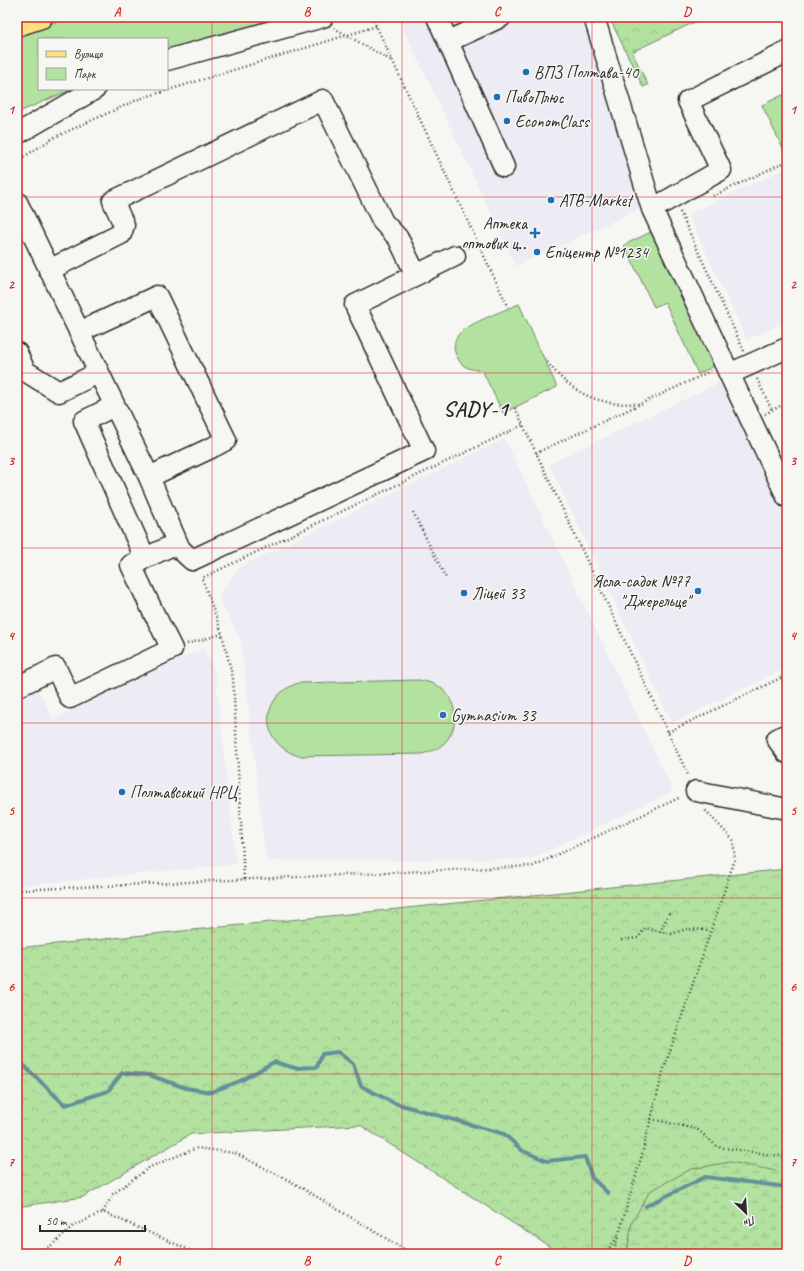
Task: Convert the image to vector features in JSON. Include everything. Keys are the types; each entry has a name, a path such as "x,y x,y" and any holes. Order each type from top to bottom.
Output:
{"main road":[{"path":"17,25 41,17"}],"street":[{"path":"437,17 504,167"},
{"path":"449,41 501,17"},
{"path":"594,17 652,209 787,497"},
{"path":"168,60 328,22"},
{"path":"652,209 721,170 688,101 787,52"},
{"path":"17,134 93,90"},
{"path":"49,270 121,234 124,225 113,201 323,100 383,222 400,240 416,275"},
{"path":"17,202 148,477 177,543 184,554 192,560 424,451 355,305 455,256"},
{"path":"79,332 157,296 226,440 148,477"},
{"path":"727,370 751,365 787,348"},
{"path":"17,353 25,370 59,392 98,373"},
{"path":"114,406 84,421 145,558"},
{"path":"17,687 56,668 70,698 172,649 131,565 177,543"},
{"path":"787,734 777,739 787,753"},
{"path":"696,790 787,809"}],"path":[{"path":"372,17 508,307"},
{"path":"328,22 346,35 394,62"},
{"path":"17,161 55,137 139,99 377,26"},
{"path":"708,198 787,161"},
{"path":"652,209 680,211 687,208"},
{"path":"680,211 772,410"},
{"path":"546,359 554,372 565,383 584,394 607,402 642,404"},
{"path":"536,453 642,404 727,370"},
{"path":"514,408 707,813 733,840 734,859 662,1072 651,1119 613,1254"},
{"path":"244,879 233,678 222,634 202,578 523,425"},
{"path":"413,512 446,580"},
{"path":"172,649 222,634"},
{"path":"668,732 787,675"},
{"path":"17,890 533,866 696,790"},
{"path":"660,932 669,914"},
{"path":"621,940 638,938 645,928 672,934 686,929 710,930"},
{"path":"651,1119 697,1129 718,1147 787,1157"},
{"path":"33,1254 52,1245 73,1226 103,1212 113,1194 150,1167 197,1148 235,1152 292,1182 412,1254"},
{"path":"103,1212 198,1254"},
{"path":"605,1254 619,1235"}],"shaded area":[{"path":"398,17 587,17 644,207 516,266"},
{"path":"787,168 787,321 747,340 688,214"},
{"name":"Ясла-садок №77 \"Джерельце\"","path":"723,381 787,514 787,668 672,723 549,464"},
{"name":"Gymnasium 33","path":"505,439 673,791 531,859 266,861 241,640 218,596 240,567"},
{"name":"Полтавський НРЦ","path":"203,648 215,671 236,864 17,886 17,698 37,688 54,719"}],"green space":[{"path":"74,17 290,17 168,53 168,38 38,38 38,90 70,90 17,113 17,33"},
{"path":"609,17 705,17 632,52 648,85 643,87"},
{"path":"787,93 787,155 786,155 762,105"},
{"path":"655,230 718,364 698,374 665,302 654,307 624,245"},
{"path":"519,304 557,387 503,413 482,370 474,370 461,364 454,348 457,337 463,330"},
{"path":"419,680 434,684 442,689 452,701 454,709 455,717 452,733 442,745 430,752 422,754 299,756 286,750 276,742 271,731 268,720 270,709 276,699 285,690 298,683"},
{"path":"787,869 787,1173 779,1172 632,1222 627,1254 561,1254 360,1125 191,1134 83,1197 17,1207 17,948"},
{"path":"730,1162 787,1173 787,1254 627,1254 632,1222 650,1191 691,1169"}],"waterway":[{"path":"17,1059 65,1105 108,1091 122,1073 149,1075 186,1088 211,1092 240,1081 274,1062 295,1068 317,1067 322,1054 338,1052 353,1064 361,1086 394,1103 504,1134 523,1151 547,1161 585,1157 592,1178 608,1193"},
{"path":"646,1206 705,1177 787,1187"}],"place":[{"name":"ВПЗ Полтава-40","path":"526,72"},
{"name":"ПивоПлюс","path":"497,97"},
{"name":"EconomClass","path":"507,121"},
{"name":"ATB-Market","path":"551,200"},
{"name":"Аптека оптових ц‥","path":"535,233"},
{"name":"Епіцентр №1234","path":"537,252"},
{"name":"Ясла-садок №77 \"Джерельце\"","path":"698,591"},
{"name":"Ліцей 33","path":"464,593"},
{"name":"Gymnasium 33","path":"443,715"},
{"name":"Полтавський НРЦ","path":"122,792"}],"district":[{"name":"SADY-1","path":"476,409"}]}
